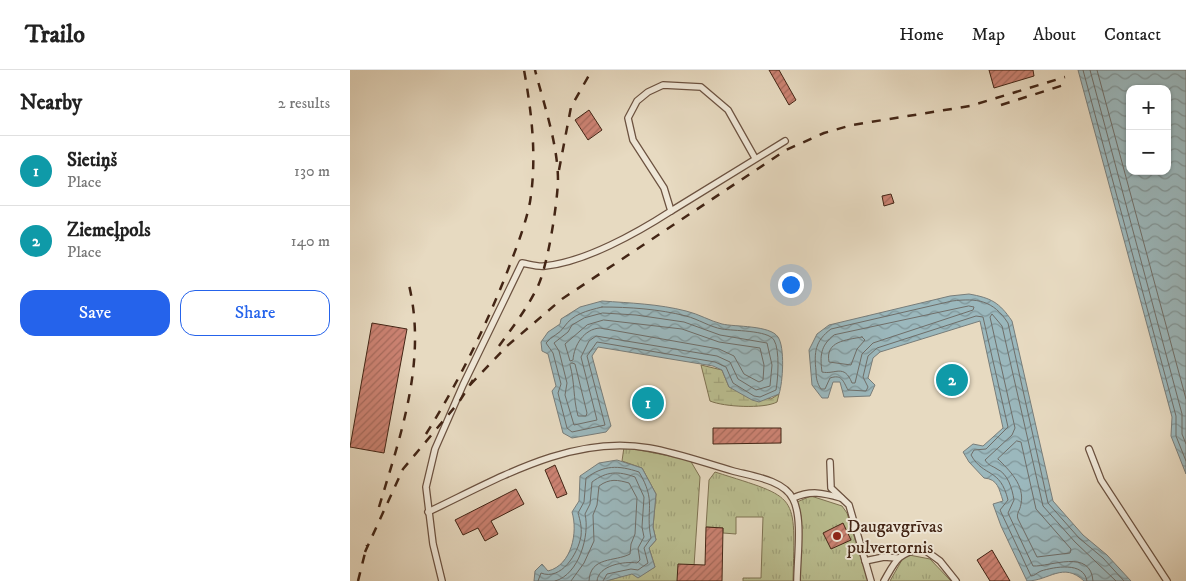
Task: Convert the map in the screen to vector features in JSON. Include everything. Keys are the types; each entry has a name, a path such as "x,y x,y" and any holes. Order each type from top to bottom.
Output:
{"lane":[{"path":"671,211 664,188 632,140 628,118 637,101 648,92 663,85 701,87 728,110 755,158"},
{"path":"442,581 432,544 426,487 435,449 463,385 522,263 543,267 589,253 634,234 785,141"},
{"path":"428,512 514,471 563,453 591,446 624,445 649,447 692,458 787,489 798,509 797,581"},
{"path":"1089,449 1100,480 1167,581"},
{"path":"830,462 831,488 849,505 871,581"},
{"path":"793,498 806,492 819,492 843,498"},
{"path":"884,581 897,558 904,552 922,548 940,561 956,581"},
{"path":"864,561 884,557 897,558"}],"green space":[{"path":"701,365 722,370 729,387 771,399 779,394 777,402 763,406 744,406 725,405 710,401"},
{"path":"624,447 690,460 700,477 693,581 606,581 633,573 638,577 655,567 649,548 656,540 653,527 656,494 642,468 622,461"},
{"path":"715,472 763,488 778,495 787,503 792,515 794,530 793,581 743,581 743,578 761,578 763,517 736,517 736,534 723,533 723,528 706,527 709,480"},
{"path":"811,496 842,506 847,513 868,581 800,581 801,516 797,502"},
{"path":"909,555 930,559 951,581 890,581 903,558"}],"water":[{"path":"1078,70 1186,70 1186,474 1171,436 1172,417"},
{"path":"969,294 994,302 1003,309 1012,321 1053,501 1083,535 1107,555 1131,581 1084,581 1076,575 1063,572 1027,581 1001,526 993,504 1003,501 999,489 992,480 984,478 969,462 963,452 973,444 983,446 1003,428 980,321 880,352 873,358 868,378 875,385 870,396 844,397 840,382 833,382 828,398 822,398 812,385 809,350 817,334 829,325 950,296"},
{"path":"602,301 644,304 676,309 691,312 722,324 760,328 774,333 778,337 782,348 782,373 779,394 759,402 729,387 722,370 713,366 598,347 592,356 611,426 606,432 572,438 563,433 552,391 556,386 548,354 542,351 541,342 548,332 560,324 561,319 580,307"},
{"path":"617,460 642,468 656,494 653,527 656,540 649,548 655,567 638,578 632,574 606,581 534,581 535,571 542,564 548,571 556,568 568,555 574,529 572,512 579,501 580,476 599,463"}],"building":[{"path":"769,70 779,70 796,100 789,105"},
{"path":"989,70 1033,70 1034,76 994,88"},
{"path":"589,110 602,130 588,140 575,120"},
{"path":"891,194 894,203 884,206 882,196"},
{"path":"372,323 407,329 384,453 350,447"},
{"path":"713,428 781,428 781,443 713,444"},
{"path":"555,465 567,494 557,498 545,470"},
{"path":"516,489 524,504 491,521 498,534 485,541 478,528 463,535 455,520"},
{"name":"Daugavgrīvas pulvertornis","path":"843,523 851,540 831,549 823,533"},
{"path":"706,527 723,528 722,581 677,581 678,564 705,565"},
{"path":"992,550 1010,581 990,581 977,560"}],"railway":[{"path":"426,434 470,356 489,316 523,230 530,202 533,169 531,120 524,70"},
{"path":"499,346 525,309 538,286 548,250 556,205 558,181 556,153 535,70"},
{"path":"559,170 571,107 592,70"},
{"path":"470,385 507,346 562,299 786,150 824,133 852,125 970,106 1065,77"},
{"path":"1001,105 1067,84"},
{"path":"379,507 403,425 413,369 414,313 409,285"},
{"path":"365,552 403,469 459,402 473,380"},
{"path":"358,581 367,545"}],"place":[{"name":"Ziemeļpols","path":"952,380"},
{"name":"Sietiņš","path":"648,403"},
{"name":"Daugavgrīvas pulvertornis","path":"837,536"}]}
